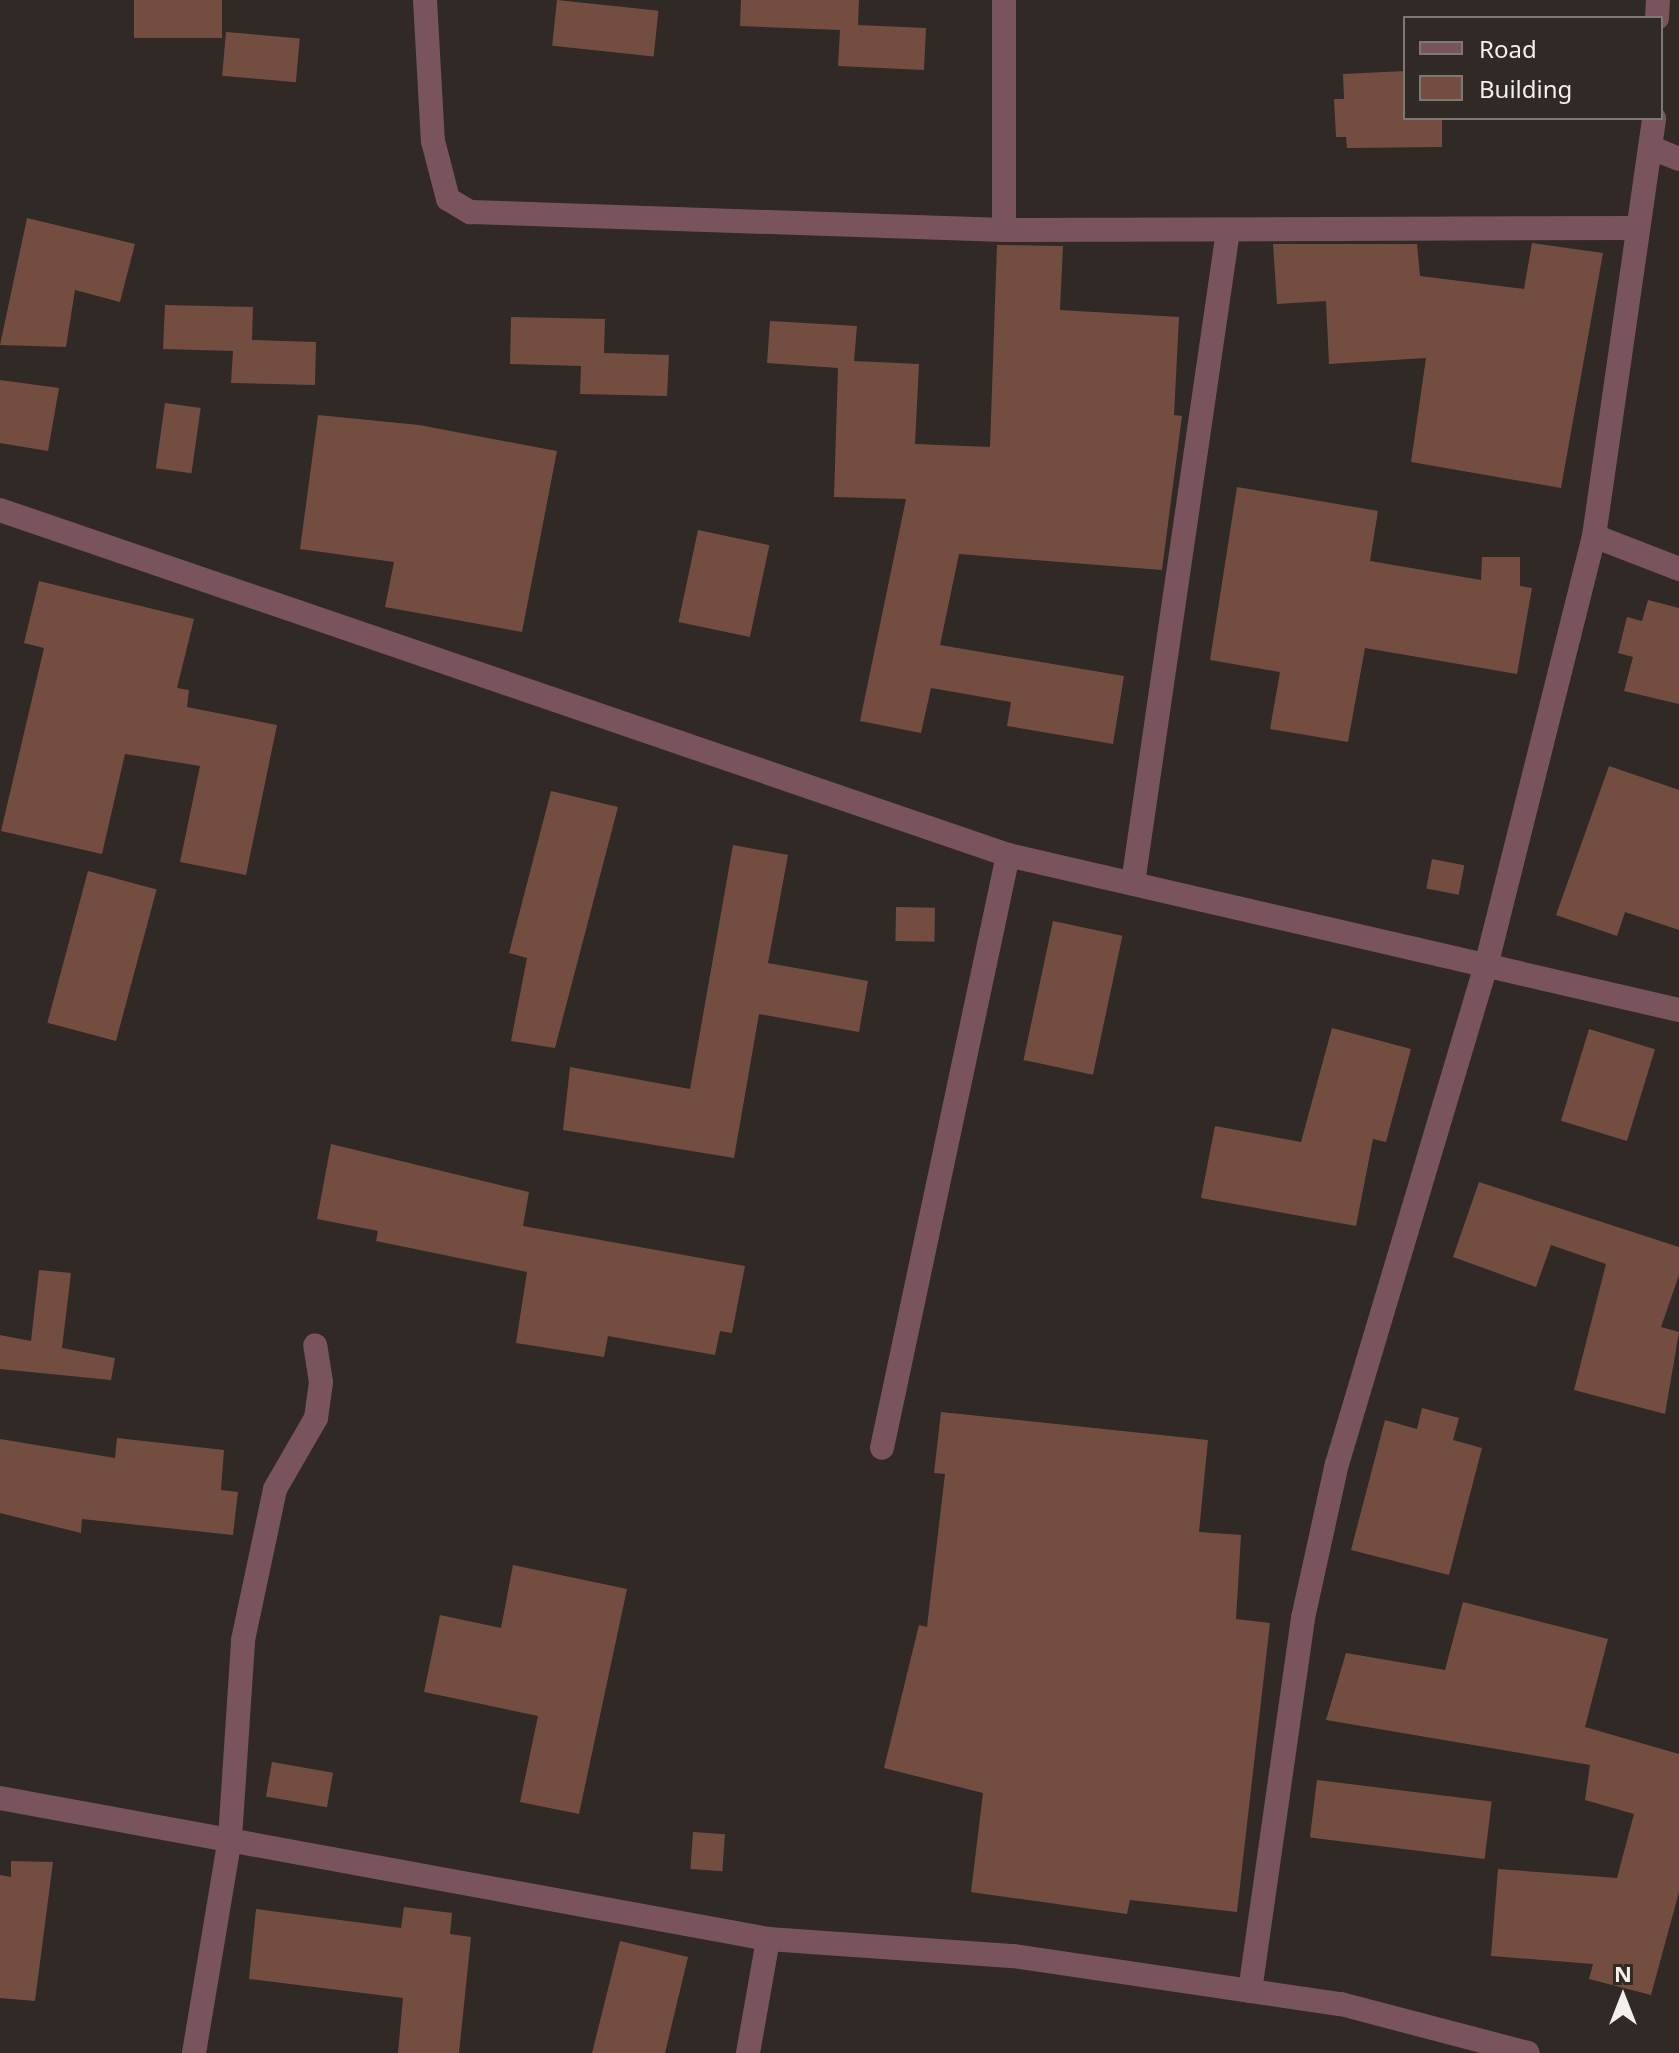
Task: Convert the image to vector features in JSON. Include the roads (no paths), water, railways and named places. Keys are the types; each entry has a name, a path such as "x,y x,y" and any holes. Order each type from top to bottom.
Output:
{"street":[{"path":"425,0 433,141 448,199 470,212 1004,230 1638,228"},
{"path":"1004,0 1004,230"},
{"path":"1250,1991 1303,1618 1337,1464 1487,962 1594,536 1654,120"},
{"path":"1652,148 1679,159"},
{"path":"1133,883 1228,231"},
{"path":"0,510 1008,855 1487,962 1679,1010"},
{"path":"1594,536 1679,569"},
{"path":"882,1448 1008,855"},
{"path":"194,2053 230,1838 243,1640 275,1489 316,1418 321,1382 315,1345"},
{"path":"0,1798 768,1939 1014,1956 1341,2004 1528,2053"},
{"path":"748,2053 768,1939"}]}
